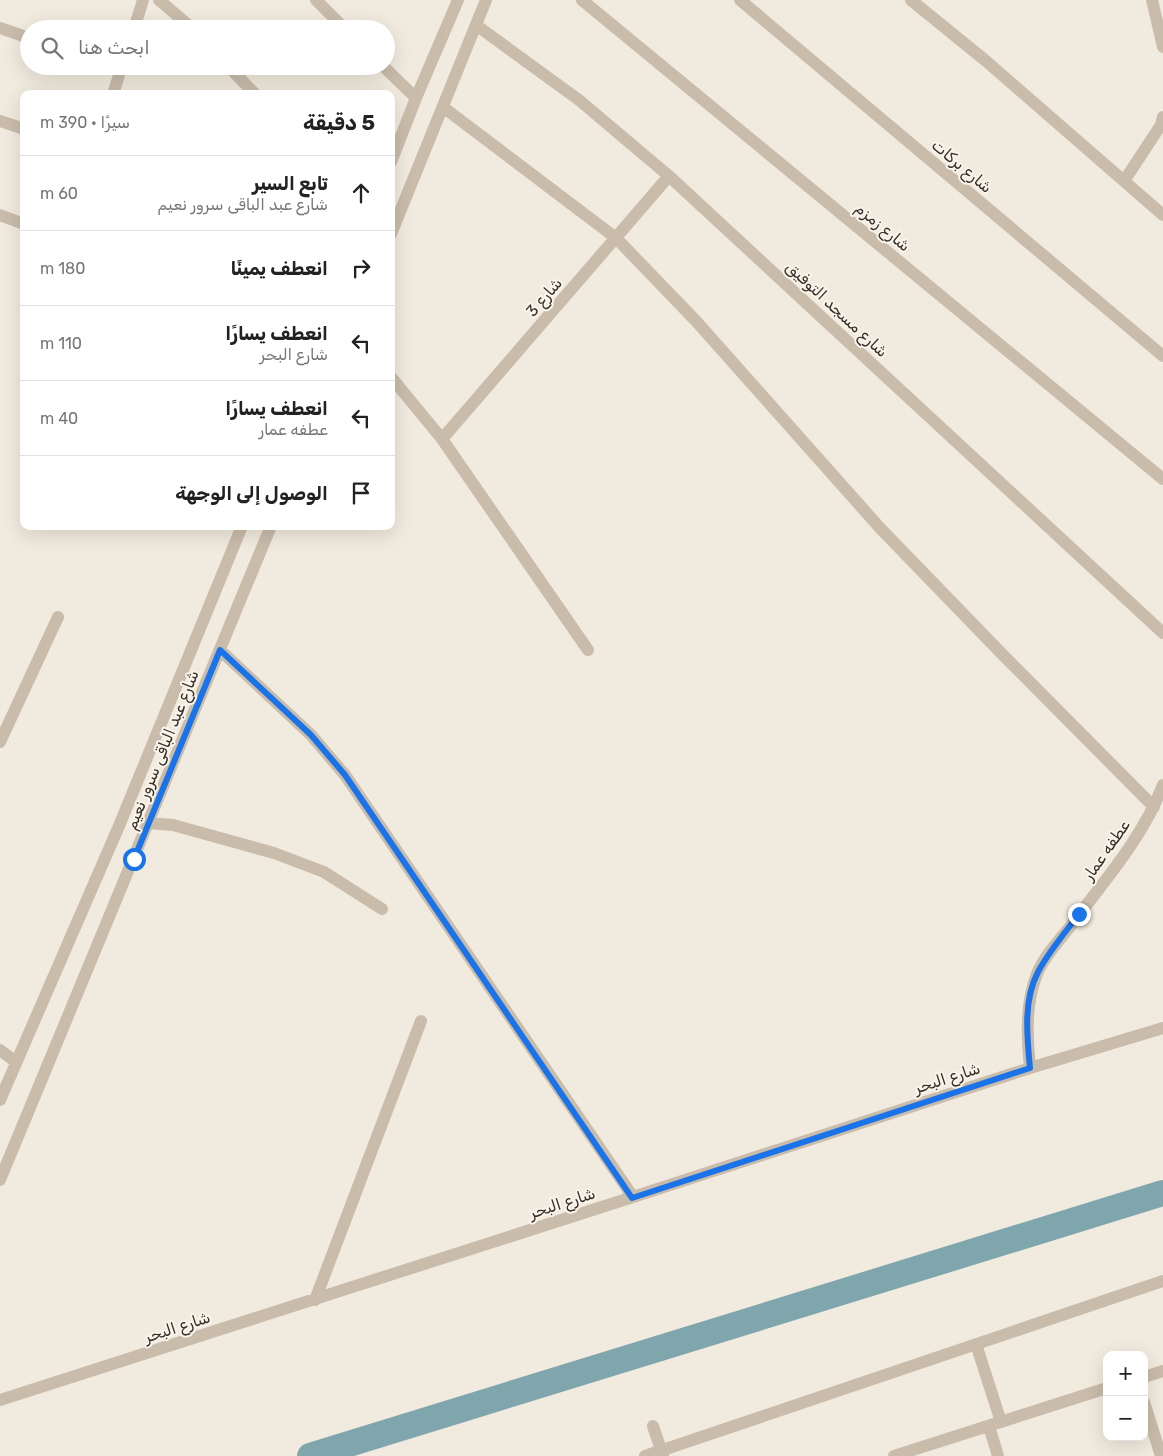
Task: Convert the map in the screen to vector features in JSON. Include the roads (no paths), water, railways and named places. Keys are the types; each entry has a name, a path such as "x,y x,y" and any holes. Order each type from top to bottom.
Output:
{"street":[{"path":"137,20 144,0"},
{"path":"159,0 182,20"},
{"path":"316,0 336,20"},
{"path":"395,152 458,0"},
{"path":"395,211 442,107 486,0"},
{"name":"شارع زمزم","path":"582,0 1163,479"},
{"name":"شارع بركات","path":"740,0 1163,356"},
{"path":"910,0 986,62 1163,215"},
{"path":"1152,0 1163,47"},
{"name":"شارع مسجد التوفيق","path":"476,25 579,100 669,176 1163,633"},
{"path":"0,28 20,35"},
{"path":"114,90 119,75"},
{"path":"237,75 251,90"},
{"path":"392,75 416,98"},
{"path":"442,107 616,238 696,321 880,528 1154,807"},
{"path":"1124,181 1160,125 1163,117"},
{"path":"0,120 20,128"},
{"name":"شارع 3","path":"442,439 669,176"},
{"path":"0,215 20,222"},
{"path":"395,382 442,439 588,650"},
{"name":"شارع عبد الباقى سرور نعيم","path":"0,1100 119,826 240,530"},
{"name":"شارع عبد الباقى سرور نعيم","path":"0,1180 270,530"},
{"path":"0,742 58,616"},
{"path":"220,650 311,735 345,775 632,1198"},
{"name":"عطفه عمار","path":"1030,1068 1028,1004 1037,973 1122,857 1154,807 1163,785"},
{"path":"150,823 173,825 274,853 324,872 382,909"},
{"path":"315,1300 422,1021"},
{"name":"شارع البحر","path":"0,1400 632,1198 1030,1068 1163,1028"},
{"path":"0,1050 16,1062"},
{"path":"646,1456 662,1453 1163,1281"},
{"path":"976,1344 995,1424 998,1456"},
{"path":"1148,1375 1163,1371"},
{"path":"894,1456 1103,1389"},
{"path":"1148,1416 1160,1456"},
{"path":"653,1426 662,1453"}],"waterway":[{"path":"310,1456 1163,1193"}]}
